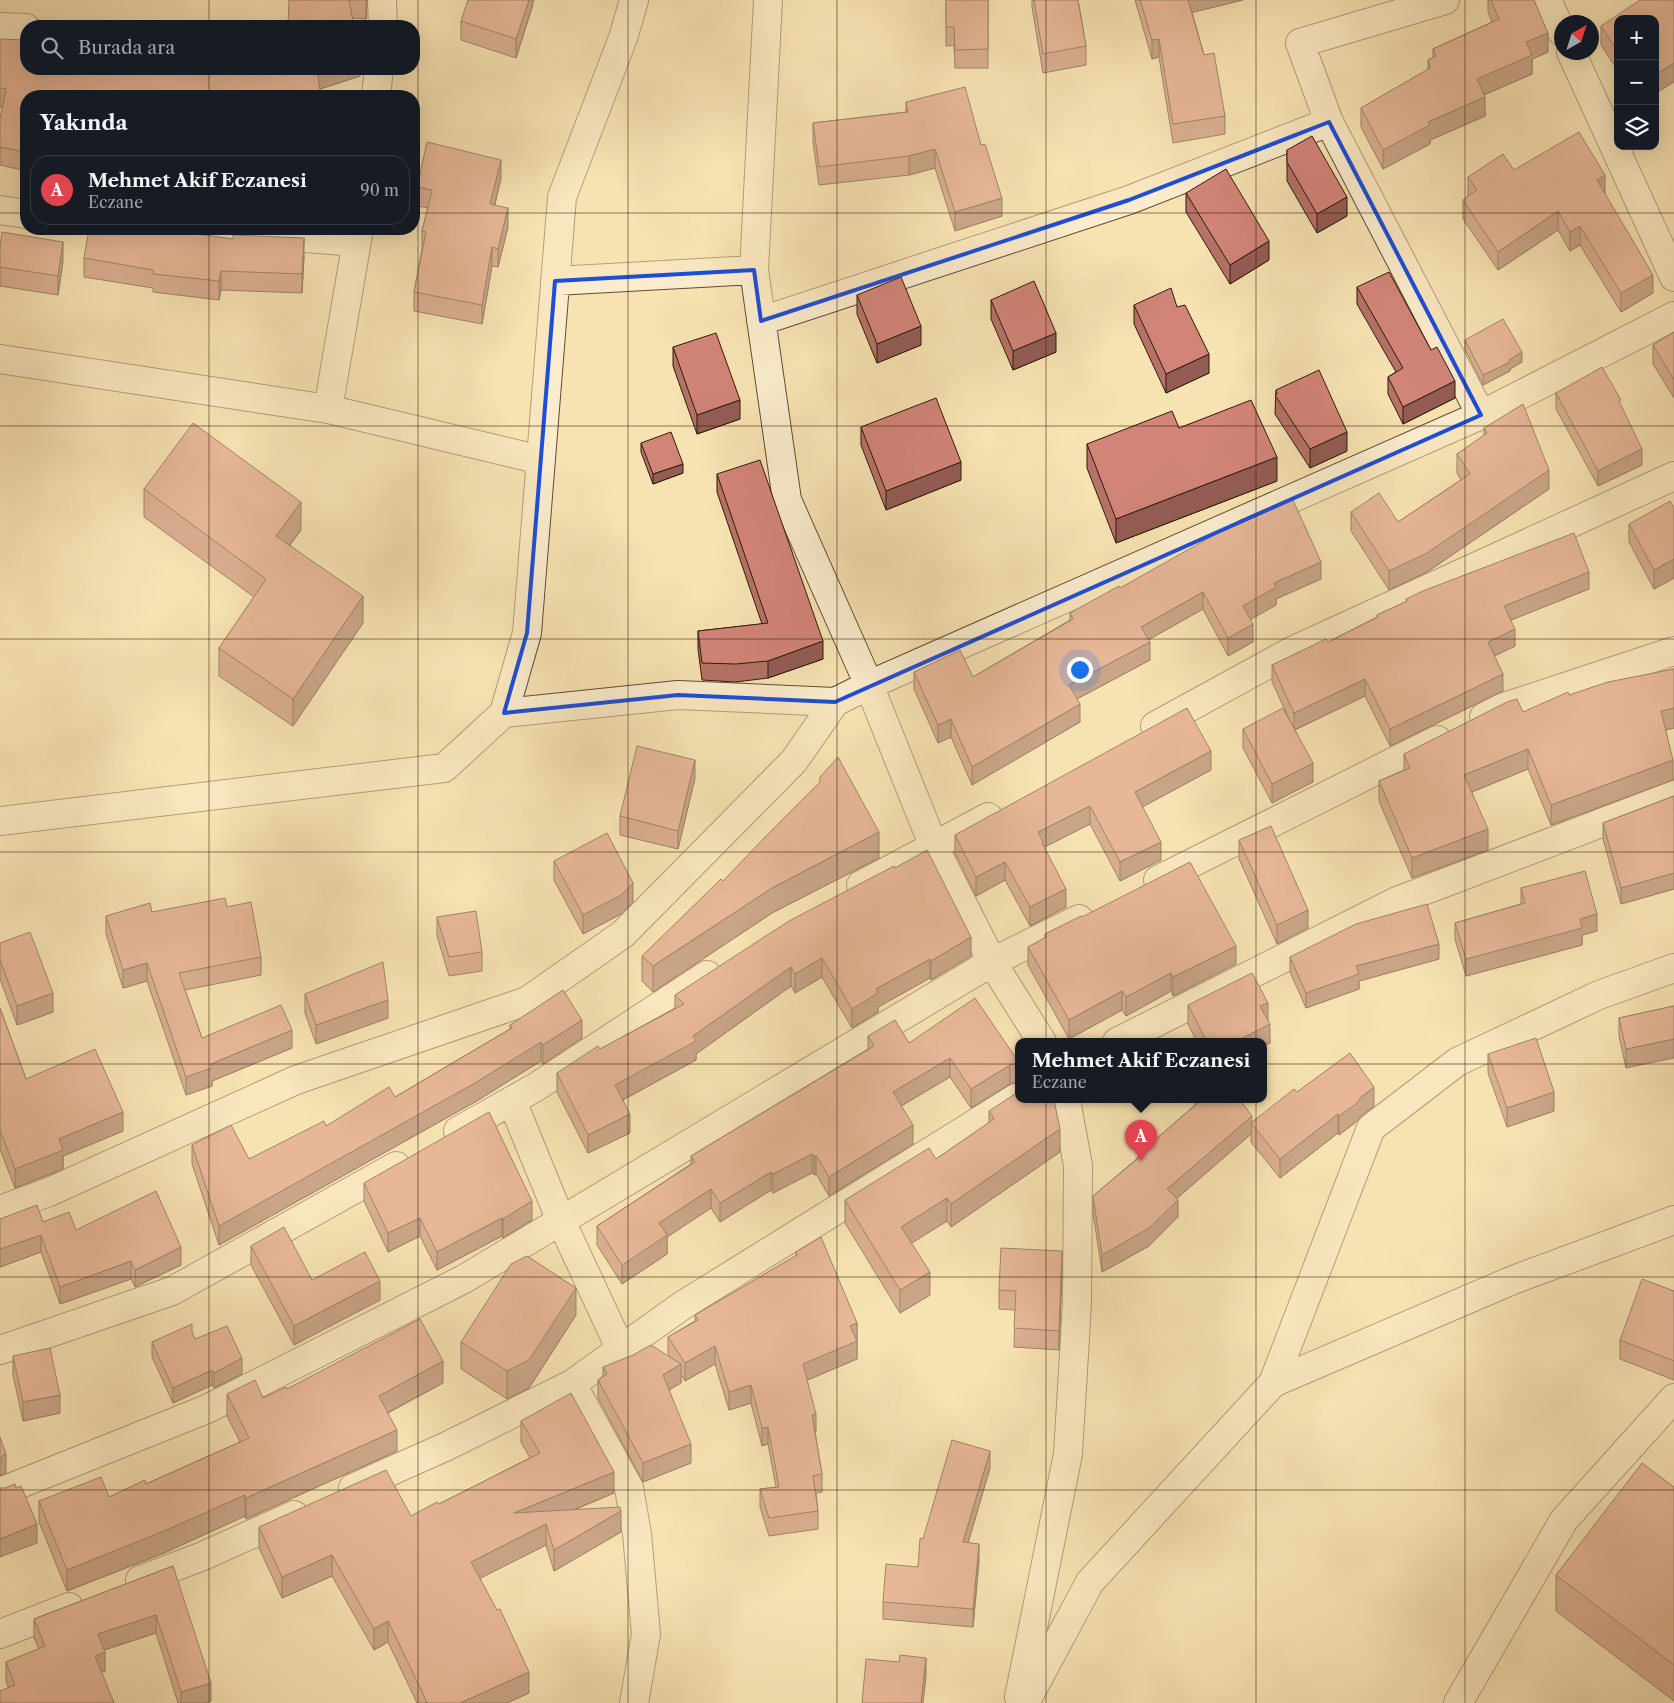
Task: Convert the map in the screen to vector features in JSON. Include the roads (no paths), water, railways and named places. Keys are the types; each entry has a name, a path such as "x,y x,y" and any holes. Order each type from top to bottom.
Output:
{"street":[{"path":"0,821 444,768 504,713 527,633 562,197 623,38 634,0"},
{"path":"768,0 754,270 787,500 869,686 934,847 992,962 1040,1038"},
{"path":"1445,0 1300,44 1329,122 1481,415"},
{"path":"1547,0 1554,15"},
{"path":"0,26 20,28"},
{"path":"1575,60 1674,277"},
{"path":"377,90 378,75"},
{"path":"761,321 1129,200 1329,122"},
{"path":"0,210 20,213"},
{"path":"328,409 358,236 333,235"},
{"path":"555,281 754,270"},
{"path":"504,713 678,695 835,702 1481,415 1674,316"},
{"path":"0,359 328,409 541,460"},
{"path":"1135,737 1292,651 1674,476"},
{"path":"1135,891 1501,708 1674,651"},
{"path":"0,1210 49,1192 296,1080 527,1002 623,934 794,760 835,702"},
{"path":"1125,1038 1397,901 1674,795"},
{"path":"840,896 1012,804"},
{"path":"0,1492 207,1408 464,1279 992,962 1099,909"},
{"path":"0,1350 172,1291 536,1087 724,964"},
{"path":"1025,1703 1090,1582 1273,1383 1371,1128 1457,1062 1599,995 1674,968"},
{"path":"120,1588 203,1556 445,1447 572,1384 683,1305 1015,1099"},
{"path":"512,1101 560,1221 621,1350"},
{"path":"1018,1703 1068,1454 1077,1303 1078,1166 1067,1103"},
{"path":"1273,1383 1513,1280 1674,1220"},
{"path":"572,1384 629,1488 637,1534 646,1634 634,1703"},
{"path":"1458,1703 1564,1520 1674,1398"},
{"path":"0,1634 92,1599"}],"place":[{"name":"Mehmet Akif Eczanesi","path":"1141,1161"}]}
